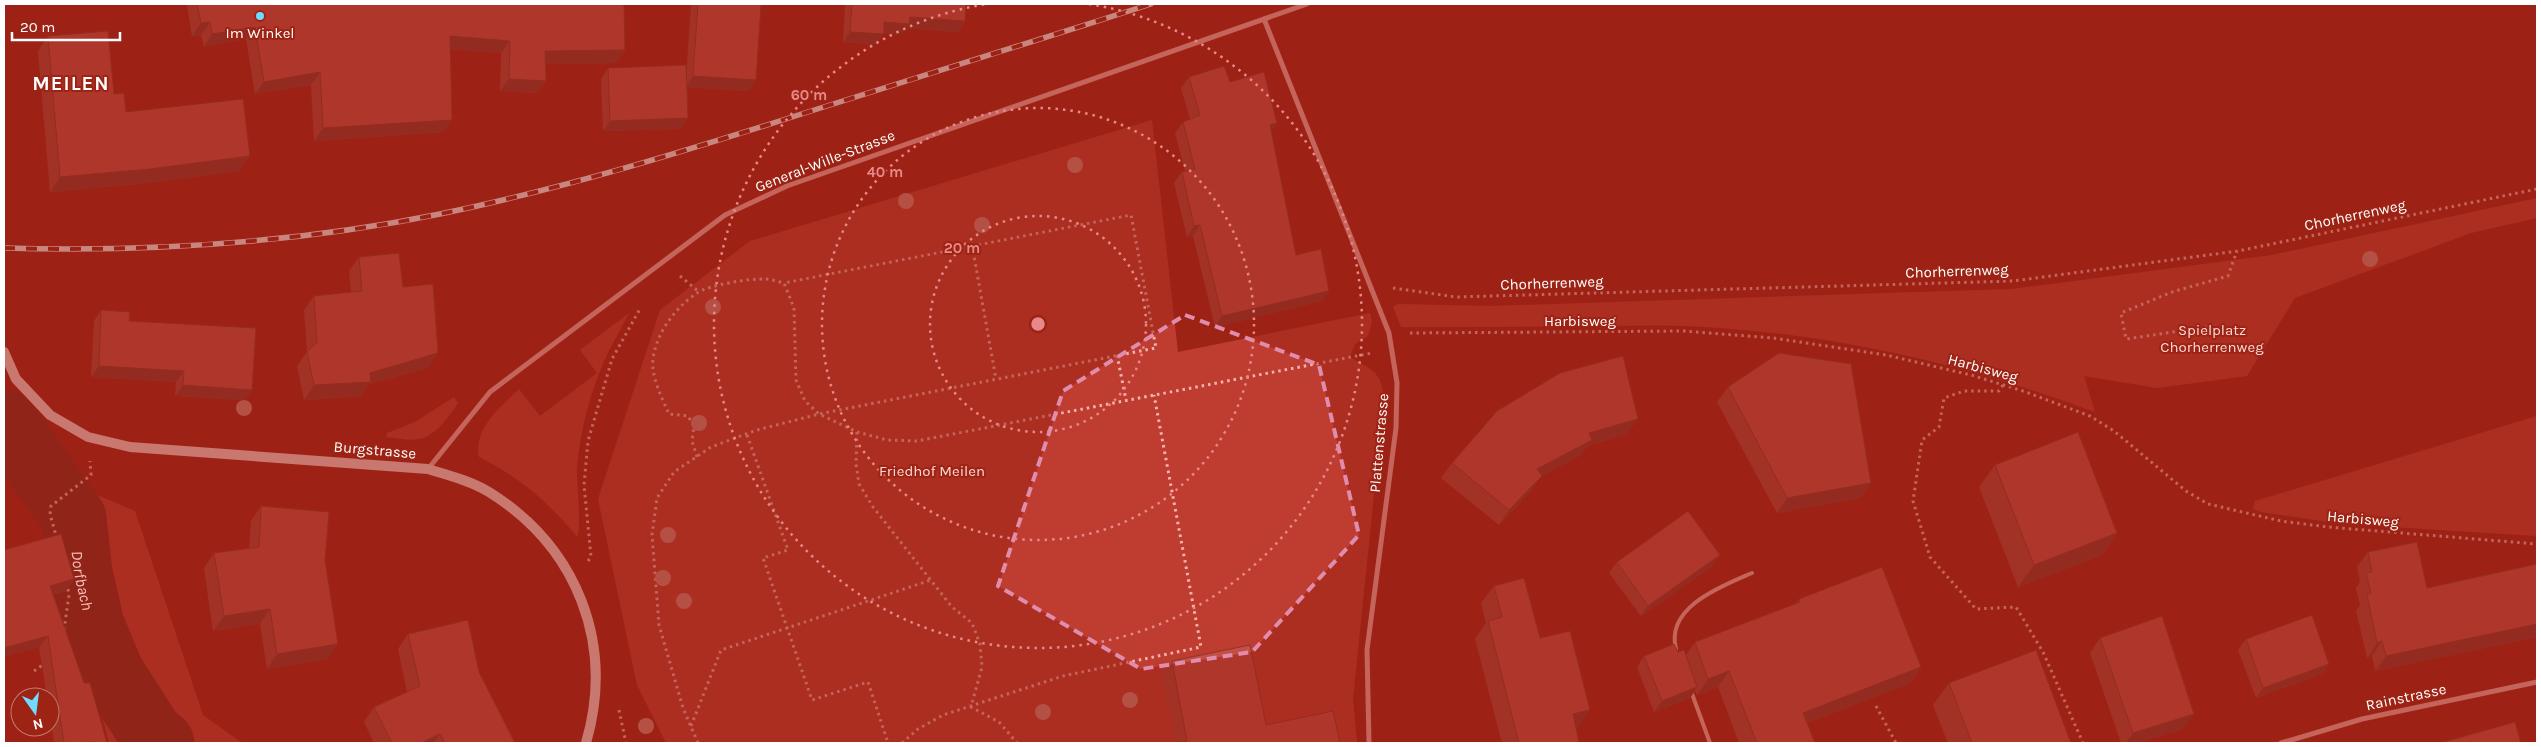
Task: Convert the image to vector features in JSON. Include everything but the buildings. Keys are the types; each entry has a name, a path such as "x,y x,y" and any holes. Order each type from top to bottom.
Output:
{"street":[{"name":"General-Wille-Strasse","path":"428,469 490,392 725,215 786,186 1307,4"},
{"name":"Plattenstrasse","path":"1264,19 1370,284 1389,333 1392,348 1397,384 1396,428 1367,650 1369,743"},
{"name":"Burgstrasse","path":"4,352 16,379 50,415 88,438 130,447 428,469 459,478 488,491 528,521 550,545 574,579 586,610 594,657 594,703 586,743"},
{"name":"Rainstrasse","path":"2281,743 2362,719 2537,682"}],"lane":[{"path":"1678,654 1675,646 1676,632 1681,617 1702,598 1752,573"},
{"path":"1690,689 1710,743"}],"path":[{"name":"Chorherrenweg","path":"1370,284 1456,297 2013,281 2238,251 2537,189"},
{"path":"697,457 692,441 694,426 688,416 668,414 657,384 653,360 657,341 674,314 698,292 735,282 764,279 784,283 1130,215 1156,348 819,414 746,434 711,447 697,457 674,472 657,498 652,535 659,625 683,708 697,743"},
{"path":"972,245 996,379"},
{"path":"2207,327 2126,339 2121,313 2172,292 2228,276 2238,251"},
{"path":"678,274 698,292"},
{"path":"784,283 794,308 796,380 805,401 819,414 857,432 887,440 917,441 1392,348"},
{"path":"574,579 591,557 584,485 588,441 612,359 644,303"},
{"name":"Harbisweg","path":"1389,333 1684,331 1773,338 1886,355 2003,385 2090,416 2114,431 2186,491 2208,504 2281,521 2328,528 2537,544"},
{"path":"1117,356 1126,400"},
{"path":"2003,385 1999,391 1964,391 1944,398 1939,427 1922,440 1913,501 1930,557 1976,609 2016,607 2043,652 2083,743"},
{"path":"902,743 918,729 943,715 1063,676 1201,647 1154,394"},
{"path":"857,432 856,464 859,484 872,507 952,607 972,623 980,644 982,667 970,707"},
{"path":"746,434 788,550 763,558 812,700 868,682 888,743"},
{"path":"59,545 50,514 51,506 90,475 88,438"},
{"path":"64,633 69,594 67,579"},
{"path":"691,726 721,650 931,580"},
{"path":"34,671 48,662"},
{"path":"1876,706 1896,743"},
{"path":"970,707 999,722 1017,743"}],"highlighted area":[{"path":"1185,315 1319,365 1359,535 1252,652 1141,669 998,586 1063,391"}],"green space":[{"name":"Friedhof Meilen","path":"1152,120 1178,352 1370,313 1372,322 1368,336 1355,344 1350,357 1374,372 1383,388 1384,397 1353,699 1357,743 666,743 637,685 598,499 660,310 750,241"},
{"name":"Spielplatz Chorherrenweg","path":"2537,198 2537,218 2471,233 2295,298 2247,376 2157,388 2084,376 2095,412 2045,394 1944,365 1842,343 1790,335 1738,329 1685,326 1401,327 1393,307 1398,304 1490,306 2012,289 2272,255"},
{"path":"629,313 598,376 583,426 577,465 579,525 577,537 556,513 532,491 507,473 479,457 480,437 490,419 519,389 540,416 597,373 580,350"},
{"path":"454,397 458,403 446,420 430,434 414,440 386,437 387,433 415,422"},
{"path":"2537,416 2537,536 2343,524 2261,512 2253,509 2255,501"},
{"path":"83,489 135,511 203,715 242,743 109,743 87,657"}],"waterway":[{"name":"Dorfbach","path":"5,421 74,518 80,573 92,625 112,673 151,734 162,743"}],"railway":[{"path":"4,248 168,247 278,239 386,224 440,214 581,180 673,154 1151,4"}],"place":[{"name":"Im Winkel","path":"260,16"}],"district":[{"name":"MEILEN","path":"71,83"}]}
